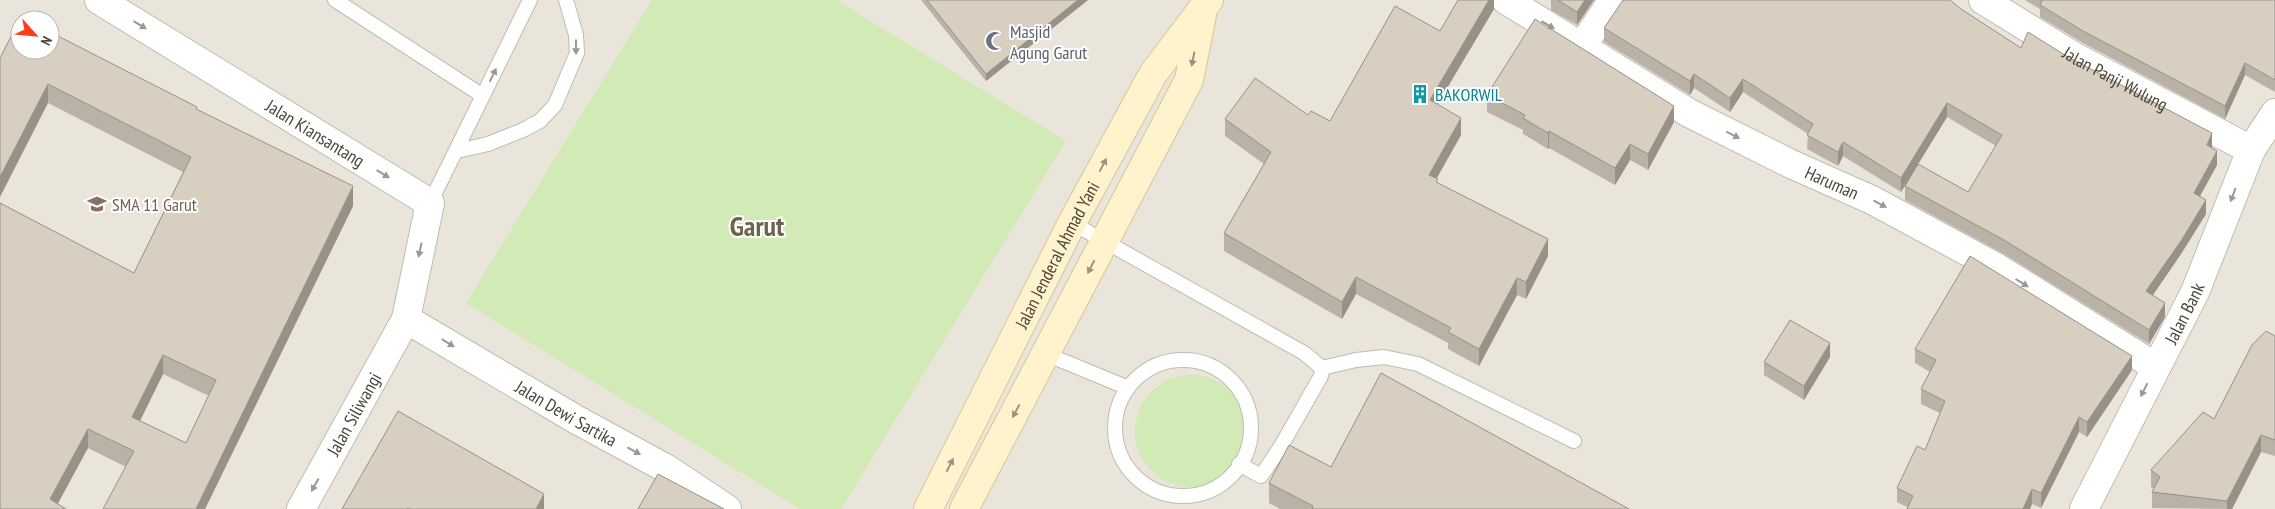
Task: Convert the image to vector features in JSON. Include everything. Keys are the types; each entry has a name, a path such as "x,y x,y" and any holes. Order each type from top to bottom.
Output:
{"main road":[{"name":"Jalan Jenderal Ahmad Yani","path":"928,509 1072,223 1153,74 1206,6"},
{"name":"Jalan Jenderal Ahmad Yani","path":"964,509 1189,80 1206,6"}],"street":[{"name":"Jalan Kiansantang","path":"99,0 430,203"},
{"name":"Haruman","path":"1506,0 1689,113 1791,164 1872,200 1996,267 2156,367"},
{"path":"1582,46 1612,0"},
{"name":"Jalan Panji Wulung","path":"1983,0 2075,57 2251,150"},
{"name":"Jalan Bank","path":"2084,509 2196,292 2251,150 2275,113"},
{"path":"406,319 430,203"},
{"name":"Jalan Siliwangi","path":"301,509 406,319"},
{"name":"Jalan Dewi Sartika","path":"406,319 576,420 667,469 727,509"}],"lane":[{"path":"335,0 483,96"},
{"path":"430,203 530,0"},
{"path":"457,151 488,144 524,130 540,121 555,105 577,53 576,35 566,0"},
{"path":"1072,223 1304,353 1322,368"},
{"path":"1046,354 1126,387"},
{"path":"1182,358 1215,365 1239,386 1252,417 1249,450 1231,478 1203,494 1169,496 1138,482 1118,453 1116,417 1126,387 1151,366 1182,358"},
{"path":"1322,368 1356,360 1384,358 1418,364 1574,441"},
{"path":"1239,464 1260,476 1280,448 1321,376 1322,368"}],"shaded area":[{"path":"0,0 2275,0 2275,509 0,509"}],"green space":[{"path":"652,0 836,0 1066,141 841,509 800,509 466,303"},
{"path":"1191,375 1212,380 1230,392 1242,410 1247,431 1242,452 1230,470 1212,482 1191,487 1170,482 1152,470 1140,452 1135,431 1140,410 1152,392 1170,380"}],"building":[{"name":"Masjid Agung Garut","path":"927,0 1078,0 986,74"},
{"path":"1458,0 1489,0 1430,100 1461,118 1429,175 1438,179 1436,182 1548,239 1526,282 1517,278 1479,349 1448,332 1451,328 1356,277 1342,302 1224,233 1271,152 1225,119 1255,78 1308,115 1311,111 1330,121 1395,6 1440,31"},
{"path":"1558,0 1585,0 1577,12"},
{"path":"1623,0 1950,0 2021,48 2028,32 2068,57 2212,133 2207,145 2217,151 2194,193 2206,200 2181,241 2146,291 2165,303 2149,330 2004,240 1905,186 1918,164 1968,192 2002,135 1947,103 1901,178 1843,142 1838,152 1807,135 1813,124 1743,79 1730,98 1694,74 1690,81 1604,28"},
{"path":"2042,0 2275,0 2275,80 2245,63 2225,106 2083,31 2040,5"},
{"path":"1535,19 1674,106 1648,154 1630,144 1615,168 1549,131 1548,133 1523,118 1525,115 1487,95"},
{"path":"60,37 197,107 196,109 353,186 196,509 103,509 134,451 88,429 50,499 66,509 0,509 0,203 134,273 191,157 48,84 0,177 0,58 10,38 10,60 60,60","holes":["163,355 216,380 186,443 132,417"]},
{"path":"1970,256 2132,356 2087,422 2079,417 2041,493 2032,489 2023,509 1907,509 1913,496 1897,488 1917,446 1925,450 1945,401 1921,389 1936,360 1915,349"},
{"path":"1790,320 1830,343 1804,386 1764,362"},
{"path":"2266,331 2275,336 2275,440 2261,435 2227,501 2152,492 2160,477 2151,470 2203,412 2214,419 2252,345"},
{"path":"1381,373 1629,509 1312,509 1313,506 1269,483 1289,445 1331,467"},
{"path":"398,411 544,494 536,509 342,509"},
{"path":"658,474 724,509 638,509"}],"place":[{"name":"Masjid Agung Garut","path":"995,41"},
{"name":"BAKORWIL","path":"1420,94"},
{"name":"SMA 11 Garut","path":"97,204"}],"district":[{"name":"Garut","path":"757,225"}]}
